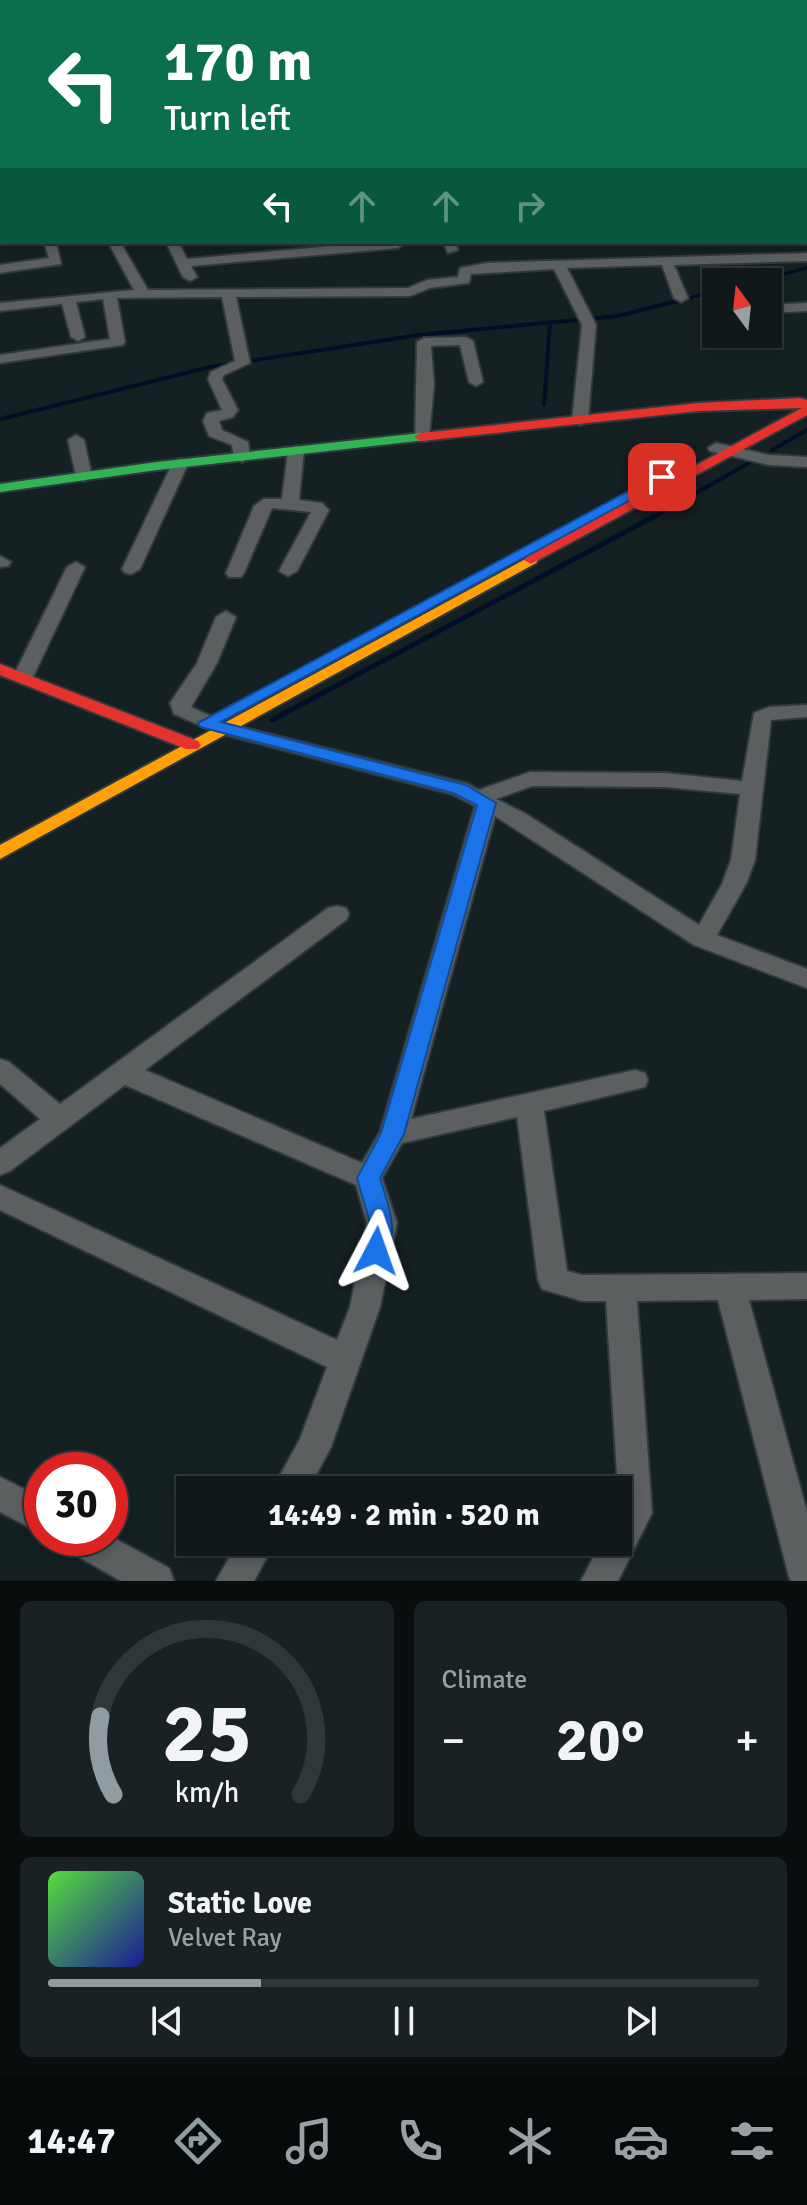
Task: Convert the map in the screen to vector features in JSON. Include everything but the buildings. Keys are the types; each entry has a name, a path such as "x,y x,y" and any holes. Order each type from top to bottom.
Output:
{"main road":[{"path":"0,488 180,464 699,407 805,404"},
{"path":"0,833 184,742 805,404"},
{"path":"0,669 184,742"},
{"path":"0,853 184,742"}],"street":[{"path":"0,269 56,261 51,244"},
{"path":"115,244 143,293"},
{"path":"176,244 195,293"},
{"path":"184,263 311,246 398,244"},
{"path":"743,244 753,258"},
{"path":"0,307 109,294 410,292 427,284 464,280 465,271 637,256 666,260 807,257"},
{"path":"666,260 681,298"},
{"path":"558,264 588,321 580,420"},
{"path":"228,292 243,363 218,372 215,379 230,410 228,414 213,416 211,421 215,433 240,442 242,457"},
{"path":"0,359 118,342 109,294"},
{"path":"68,299 78,337"},
{"path":"782,308 807,307"},
{"path":"421,438 426,385 424,342 466,341 476,382"},
{"path":"76,440 84,476"},
{"path":"723,450 769,460 807,462"},
{"path":"290,504 296,451"},
{"path":"131,569 180,464"},
{"path":"235,573 263,506 290,504 316,507 320,510 288,571"},
{"path":"23,677 76,567"},
{"path":"226,617 207,663 179,707 214,726 460,789 518,819 703,939 807,979"},
{"path":"703,939 740,873 754,789 761,717 769,713 807,711"},
{"path":"482,800 530,779 665,780 754,789"},
{"path":"297,1476 314,1447 365,1307 382,1223 368,1178 393,1134 482,800"},
{"path":"0,1163 337,914"},
{"path":"0,1069 59,1119"},
{"path":"122,1072 368,1178"},
{"path":"393,1134 635,1080"},
{"path":"529,1103 553,1280 582,1288 807,1286"},
{"path":"0,1197 346,1360"},
{"path":"730,1287 807,1577"},
{"path":"599,1581 635,1513 621,1288"},
{"path":"0,1494 24,1507"},
{"path":"111,1556 156,1581"},
{"path":"234,1581 249,1556"}],"waterway":[{"path":"782,274 807,268"},
{"path":"669,303 702,295"},
{"path":"0,419 210,367 419,335 618,316 677,301"},
{"path":"544,405 550,323"},
{"path":"772,450 807,430"},
{"path":"652,518 749,463"},
{"path":"272,720 655,516"}],"traffic: fast":[{"path":"0,488 157,466 421,437"}],"traffic: slow":[{"path":"0,853 531,560"}],"traffic: jam":[{"path":"421,437 699,407 800,402 807,405"},
{"path":"531,560 807,410"},
{"path":"0,669 192,745"}],"route":[{"path":"376,1251 382,1223 368,1178 393,1134 487,803 460,789 206,723 662,477"}]}
